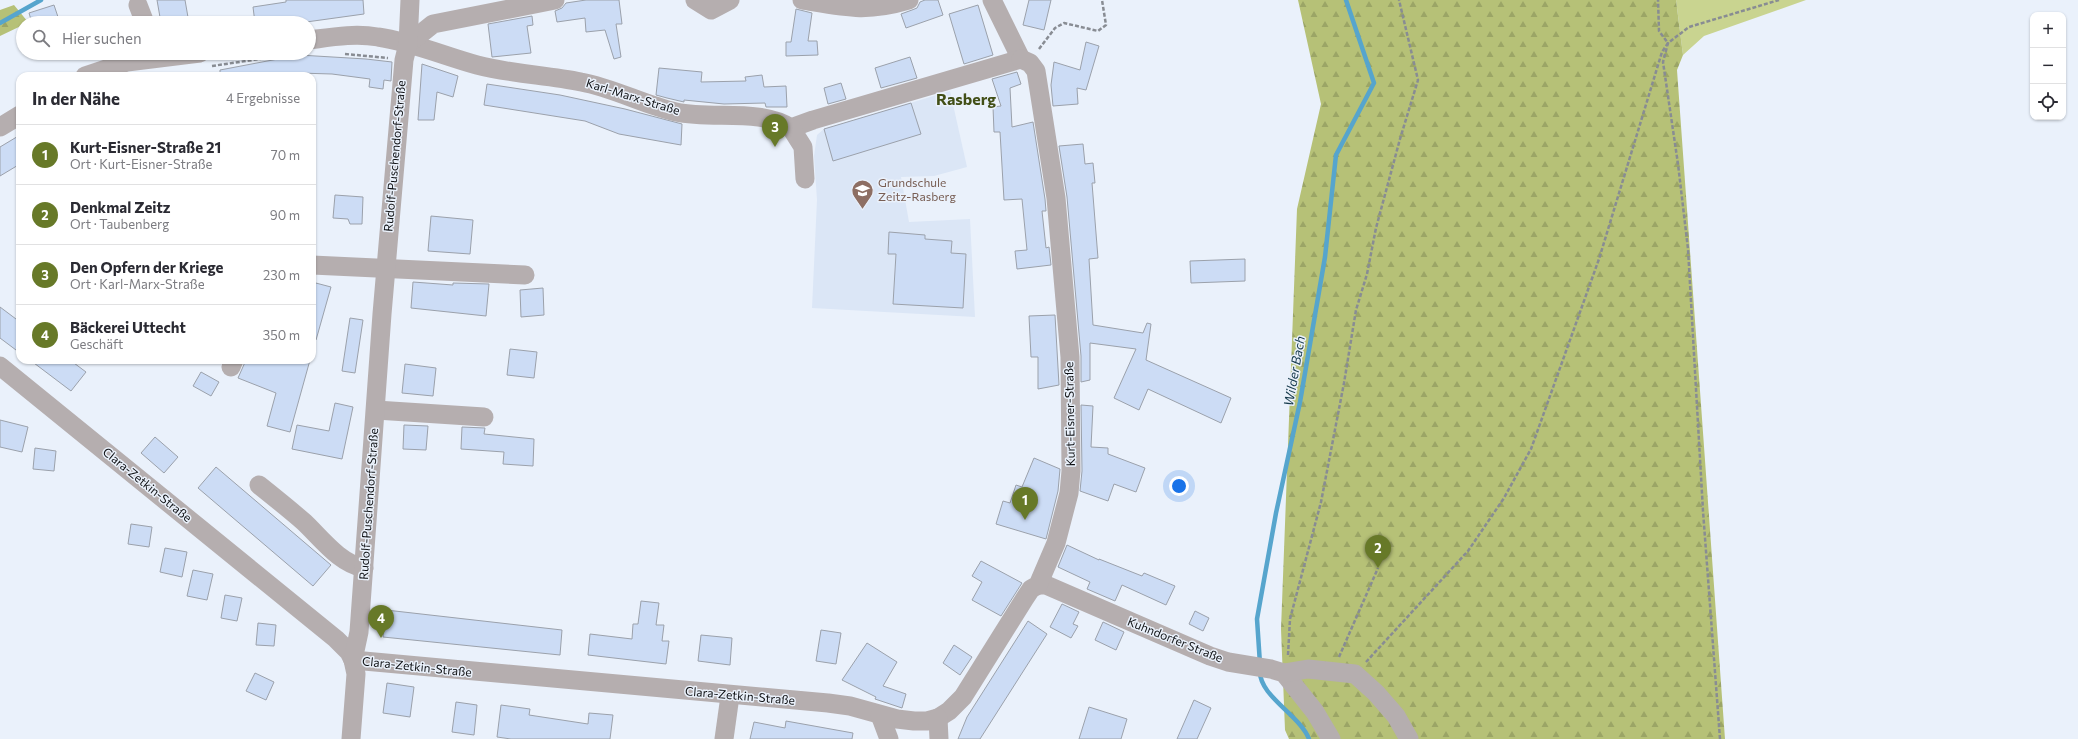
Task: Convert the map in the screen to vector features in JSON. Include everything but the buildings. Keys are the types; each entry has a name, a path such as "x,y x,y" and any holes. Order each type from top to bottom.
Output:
{"street":[{"name":"Rudolf-Puschendorf-Straße","path":"351,739 356,674 353,660 359,632 386,269 404,60 408,44 410,0"},
{"path":"408,44 433,24 554,0"},
{"path":"695,0 711,10 730,0"},
{"path":"802,0 857,9 883,7 908,0"},
{"path":"806,179 803,147 791,128 820,117 1021,59 992,0"},
{"path":"138,5 143,16"},
{"name":"Karl-Marx-Straße","path":"316,39 356,35 377,36 495,69 582,82 656,107 677,112 710,116 767,118 791,128"},
{"name":"Kurt-Eisner-Straße","path":"938,718 949,711 963,697 1031,589 1038,585 1056,543 1069,494 1071,471 1070,357 1056,198 1036,71 1030,63 1021,59"},
{"path":"95,72 108,67 137,60"},
{"path":"0,127 16,117"},
{"path":"316,265 525,275"},
{"name":"Clara-Zetkin-Straße","path":"0,366 336,639 349,652 353,660 730,696 834,704 914,721 927,721 938,718"},
{"path":"376,410 484,417"},
{"path":"259,485 304,522 344,561 354,566 364,568"},
{"name":"Kuhndorfer Straße","path":"1038,585 1046,585 1189,648 1228,662 1269,669"},
{"path":"1269,669 1308,669 1355,674 1376,693 1396,716 1408,739"},
{"path":"1269,669 1315,712 1331,739"},
{"path":"724,739 730,696"},
{"path":"880,714 889,739"},
{"path":"938,718 939,739"}],"path":[{"path":"1021,59 1039,49 1055,28 1064,23 1098,30 1106,25 1102,0"},
{"path":"1269,669 1288,655 1290,619 1322,495 1356,310 1368,274 1376,228 1400,139 1418,80 1399,0"},
{"path":"1658,0 1659,31 1668,43"},
{"path":"1355,674 1468,551 1504,498 1530,449 1599,259 1662,52 1668,43 1689,27 1780,0"},
{"path":"1668,43 1663,62 1678,164 1688,256 1703,511 1720,739"},
{"path":"1332,672 1378,568"}],"shaded area":[{"name":"Grundschule Zeitz-Rasberg","path":"950,91 967,167 934,176 901,177 909,222 970,219 975,317 812,308 817,200 814,156 817,135 824,129"}],"green space":[{"path":"1298,0 1676,0 1683,55 1677,70 1725,739 1289,739 1285,730 1281,629 1297,209 1321,104"},
{"path":"1676,0 1806,0 1704,36 1683,55"},
{"path":"14,5 23,16 16,16 16,28 0,36 0,10"}],"waterway":[{"name":"Wilder Bach","path":"0,23 41,0"},
{"name":"Wilder Bach","path":"1260,664 1257,619 1276,513 1300,402 1325,257 1336,155 1374,83 1346,0"},
{"name":"Wilder Bach","path":"1260,671 1261,680 1266,689 1304,730 1309,739"}],"place":[{"name":"Den Opfern der Kriege","path":"775,147"},
{"name":"Grundschule Zeitz-Rasberg","path":"862,210"},
{"name":"Kurt-Eisner-Straße 21","path":"1025,520"},
{"name":"Denkmal Zeitz","path":"1378,568"},
{"name":"Bäckerei Uttecht","path":"381,638"}],"district":[{"name":"Rasberg","path":"966,99"}]}
